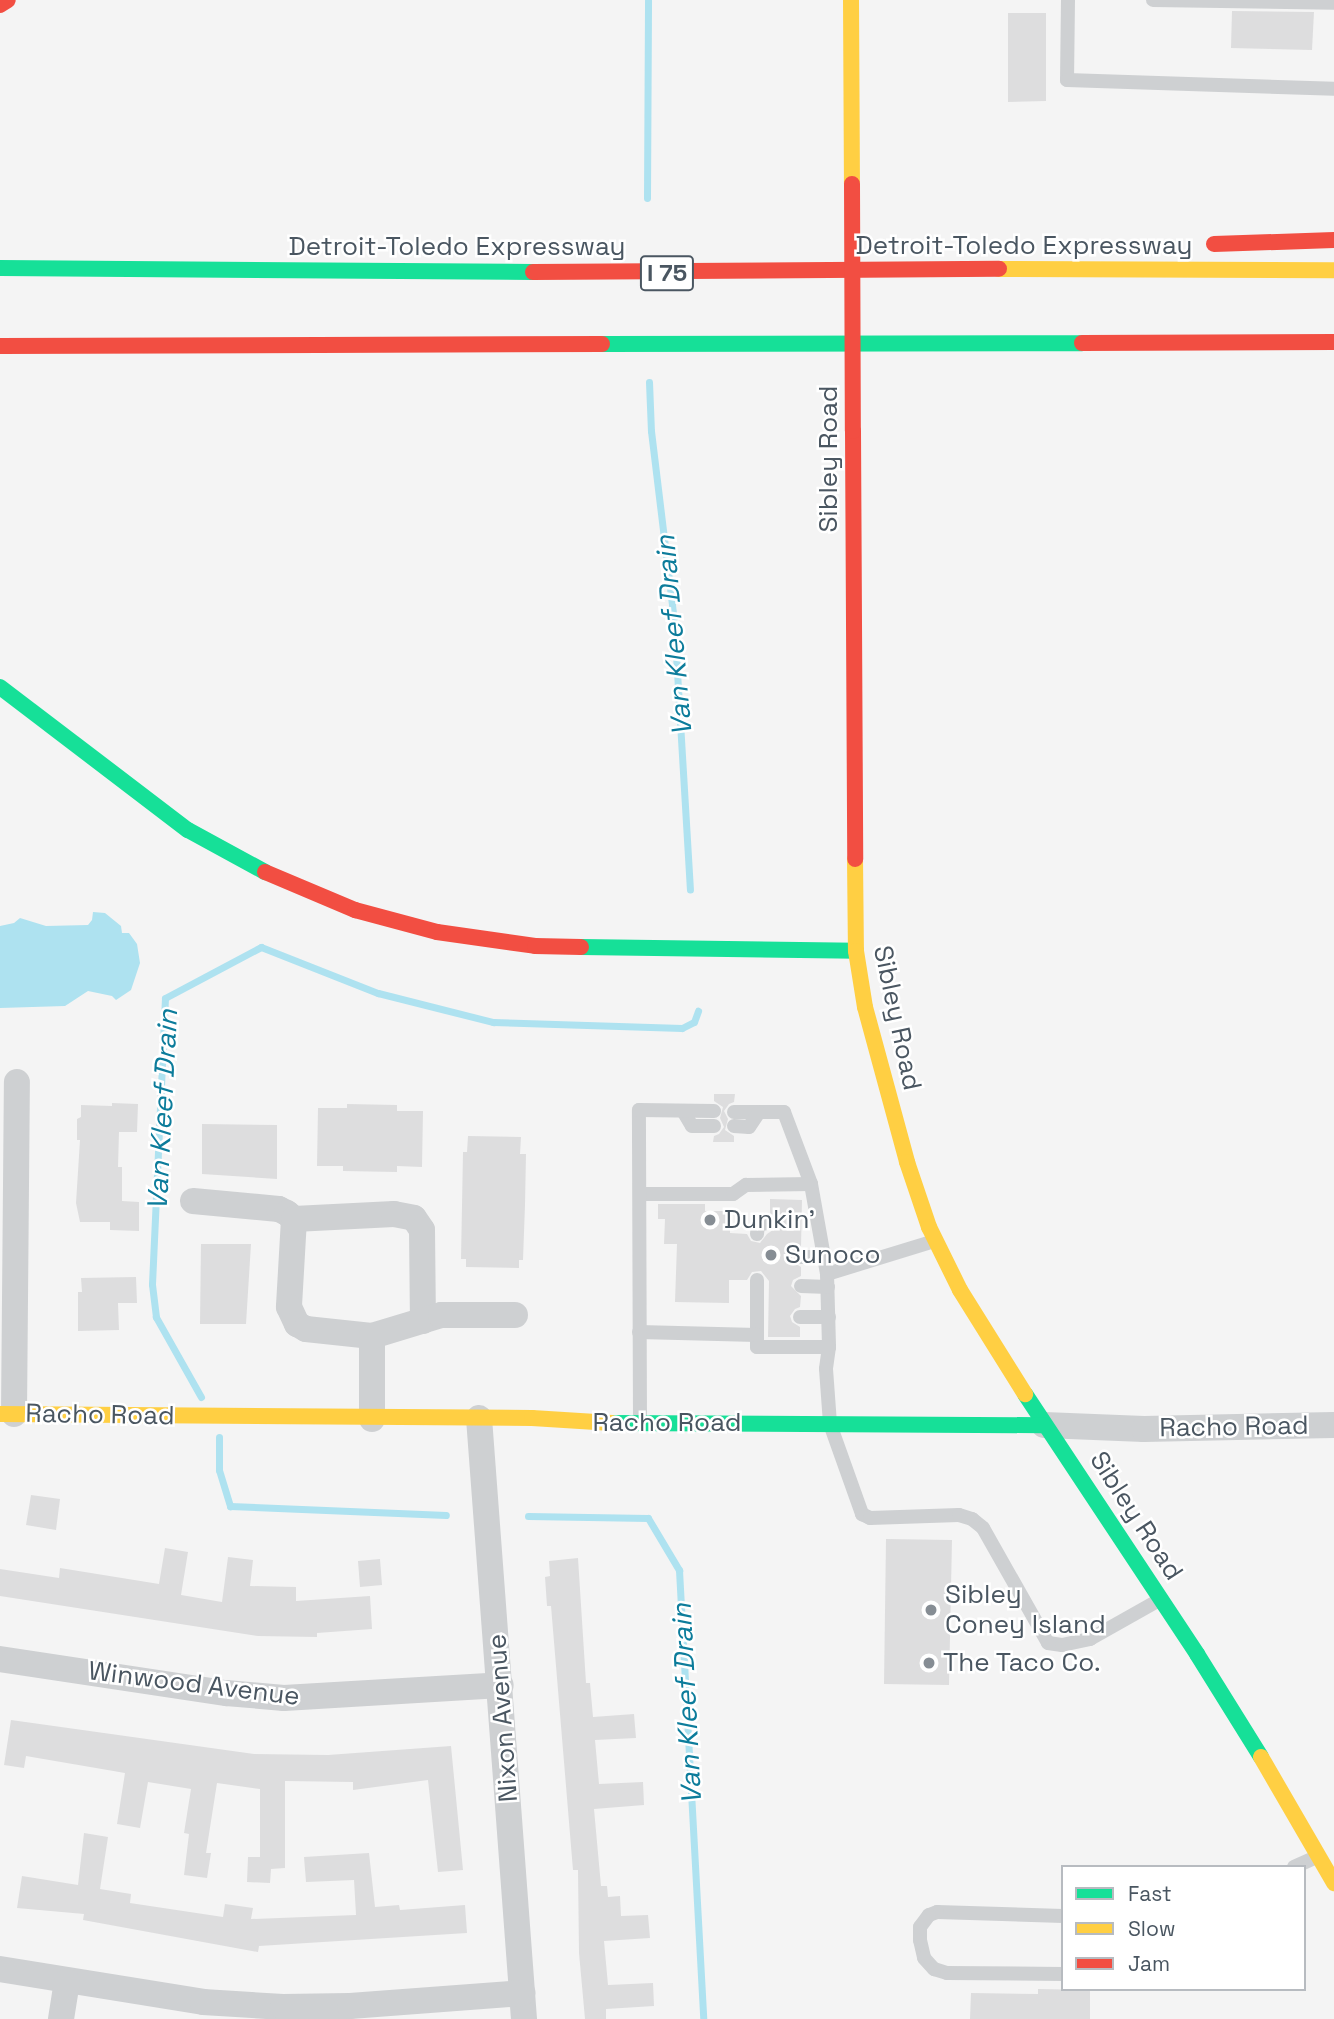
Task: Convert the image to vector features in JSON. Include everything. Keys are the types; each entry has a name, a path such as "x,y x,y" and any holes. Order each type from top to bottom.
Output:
{"main road":[{"path":"0,5 8,0"},
{"name":"Sibley Road","path":"851,0 856,951 865,1007 886,1092 935,1240 960,1290 1044,1425 1327,1853 1334,1884"},
{"path":"1193,244 1334,240"},
{"path":"942,270 1031,251"},
{"name":"Detroit-Toledo Expressway","path":"0,268 649,273 1334,270"},
{"path":"0,346 1334,342"},
{"path":"1312,343 1334,350"},
{"path":"0,687 188,830 250,865 355,910 437,932 535,946 856,951"},
{"name":"Racho Road","path":"7,1414 1044,1425"}],"street":[{"path":"7,1414 17,1082"},
{"path":"193,1201 279,1209 294,1219 394,1214 414,1218 422,1230 422,1321"},
{"path":"294,1219 289,1307 297,1324 306,1329 372,1336 441,1315 515,1315"},
{"path":"372,1336 372,1419"},
{"name":"Nixon Avenue","path":"479,1418 524,2019"},
{"name":"Racho Road","path":"1044,1425 1144,1429 1334,1425"},
{"name":"Winwood Avenue","path":"0,1659 226,1693 284,1698 501,1685"},
{"path":"0,1969 203,2002 283,2007 350,2006 523,1993"},
{"path":"61,2019 67,1981"}],"lane":[{"path":"1068,0 1067,80 1334,89"},
{"path":"1153,0 1334,3"},
{"path":"640,1422 639,1110 714,1111"},
{"path":"683,1111 692,1126 714,1126"},
{"path":"734,1119 760,1112 784,1112 811,1184 828,1281 829,1347 826,1369 830,1424 862,1514 870,1518 959,1515 972,1519 983,1528 1048,1643 1062,1645 1090,1639 1161,1599"},
{"path":"641,1194 733,1194 746,1185 811,1184"},
{"path":"757,1234 758,1224 770,1223"},
{"path":"802,1225 819,1226"},
{"path":"801,1286 828,1281 935,1240"},
{"path":"801,1257 824,1257"},
{"path":"761,1285 763,1316 757,1335 757,1347 829,1347"},
{"path":"800,1317 829,1317"},
{"path":"639,1332 757,1335"},
{"path":"1299,1865 1327,1853"},
{"path":"1061,1916 937,1912 929,1915 920,1927 924,1958 934,1969 947,1973 1061,1974"}],"water":[{"path":"93,912 105,913 121,926 122,933 129,933 137,944 140,963 131,990 116,1000 112,996 88,991 65,1006 0,1008 0,926 14,923 20,918 46,926 88,925"}],"building":[{"path":"1232,11 1314,12 1312,50 1231,48"},
{"path":"1008,13 1046,13 1046,101 1008,102"},
{"path":"714,1094 735,1094 734,1102 724,1111 728,1119 725,1130 734,1136 734,1142 713,1142 714,1136 724,1127 720,1118 723,1107 714,1101"},
{"path":"112,1103 138,1104 137,1132 119,1132 118,1167 122,1167 122,1201 139,1202 139,1231 110,1230 110,1222 80,1222 76,1203 80,1140 77,1140 77,1119 81,1117 81,1105 112,1106"},
{"path":"347,1104 397,1105 397,1111 423,1111 422,1167 397,1166 397,1172 343,1171 343,1166 317,1166 318,1108 347,1108"},
{"path":"202,1124 277,1125 277,1179 202,1174"},
{"path":"468,1136 521,1137 520,1154 526,1154 523,1260 519,1260 519,1268 466,1267 466,1259 461,1259 463,1152 467,1152"},
{"path":"770,1199 802,1200 801,1247 791,1256 793,1262 801,1267 801,1276 793,1280 791,1286 801,1296 800,1307 790,1316 792,1322 800,1327 800,1337 768,1337 769,1281 761,1271 752,1272 747,1280 729,1280 729,1303 675,1302 677,1244 664,1244 665,1219 658,1219 658,1204 705,1204 705,1211 730,1211 730,1233 747,1234 751,1241 760,1243 779,1226 778,1218 770,1213"},
{"path":"201,1244 251,1244 246,1324 200,1324"},
{"path":"136,1277 137,1303 118,1303 119,1330 78,1331 78,1292 82,1292 81,1278"},
{"path":"31,1495 60,1499 56,1530 26,1525"},
{"path":"886,1539 952,1540 949,1685 884,1684"},
{"path":"165,1548 188,1552 181,1595 222,1602 228,1557 253,1560 250,1586 296,1587 296,1601 370,1596 372,1629 317,1633 317,1637 258,1636 0,1596 0,1569 59,1578 60,1568 159,1584"},
{"path":"578,1558 586,1683 590,1683 593,1717 634,1714 636,1738 595,1740 599,1784 643,1782 644,1805 594,1809 601,1886 607,1886 608,1897 620,1896 621,1916 648,1915 650,1938 604,1941 608,1985 653,1983 654,2006 606,2009 606,2019 585,2019 579,1953 578,1870 573,1870 551,1606 547,1606 545,1577 550,1576 549,1561"},
{"path":"380,1559 382,1585 360,1587 358,1561"},
{"path":"11,1720 254,1754 328,1755 451,1746 463,1870 438,1872 428,1780 353,1790 353,1782 285,1781 285,1868 271,1869 270,1883 247,1882 248,1857 260,1857 260,1789 217,1783 206,1853 211,1853 207,1878 184,1875 189,1834 184,1833 191,1789 148,1782 140,1828 117,1824 125,1773 26,1756 24,1768 4,1765"},
{"path":"84,1833 108,1837 100,1889 131,1894 130,1903 223,1917 225,1904 253,1908 251,1919 356,1915 354,1880 306,1882 304,1857 369,1853 375,1907 399,1905 400,1910 465,1905 467,1933 259,1946 258,1952 83,1920 84,1914 17,1908 22,1876 78,1885"},
{"path":"1038,1989 1090,1991 1090,2019 970,2019 971,1993 1038,1994"}],"waterway":[{"name":"Van Kleef Drain","path":"647,198 648,0"},
{"name":"Van Kleef Drain","path":"649,382 651,431 674,621 690,890"},
{"name":"Van Kleef Drain","path":"201,1397 156,1317 152,1284 165,998 261,947 378,993 493,1022 682,1028 694,1022 698,1011"},
{"name":"Van Kleef Drain","path":"219,1437 219,1470 230,1506 446,1515"},
{"name":"Van Kleef Drain","path":"528,1516 648,1518 679,1570 703,2019"}],"traffic: fast":[{"path":"0,268 533,272"},
{"path":"602,344 1082,343"},
{"path":"0,687 188,830 265,872"},
{"path":"581,947 856,951"},
{"path":"1025,1394 1197,1654 1261,1757"},
{"path":"612,1423 1044,1425"}],"traffic: slow":[{"path":"851,0 852,184"},
{"path":"999,269 1334,270"},
{"path":"855,859 856,951 865,1007 907,1162 929,1227 960,1290 1025,1394"},
{"path":"0,1414 532,1418 612,1423"},
{"path":"1261,1757 1334,1883"}],"traffic: jam":[{"path":"0,5 8,0"},
{"path":"852,184 853,431"},
{"path":"1214,244 1334,240"},
{"path":"533,272 999,269"},
{"path":"1082,343 1334,342"},
{"path":"0,346 602,344"},
{"path":"853,431 855,859"},
{"path":"265,872 355,910 437,932 535,946 581,947"}],"place":[{"name":"Dunkin'","path":"710,1220"},
{"name":"Sunoco","path":"771,1255"},
{"name":"Sibley Coney Island","path":"931,1610"},
{"name":"The Taco Co.","path":"929,1663"}]}
